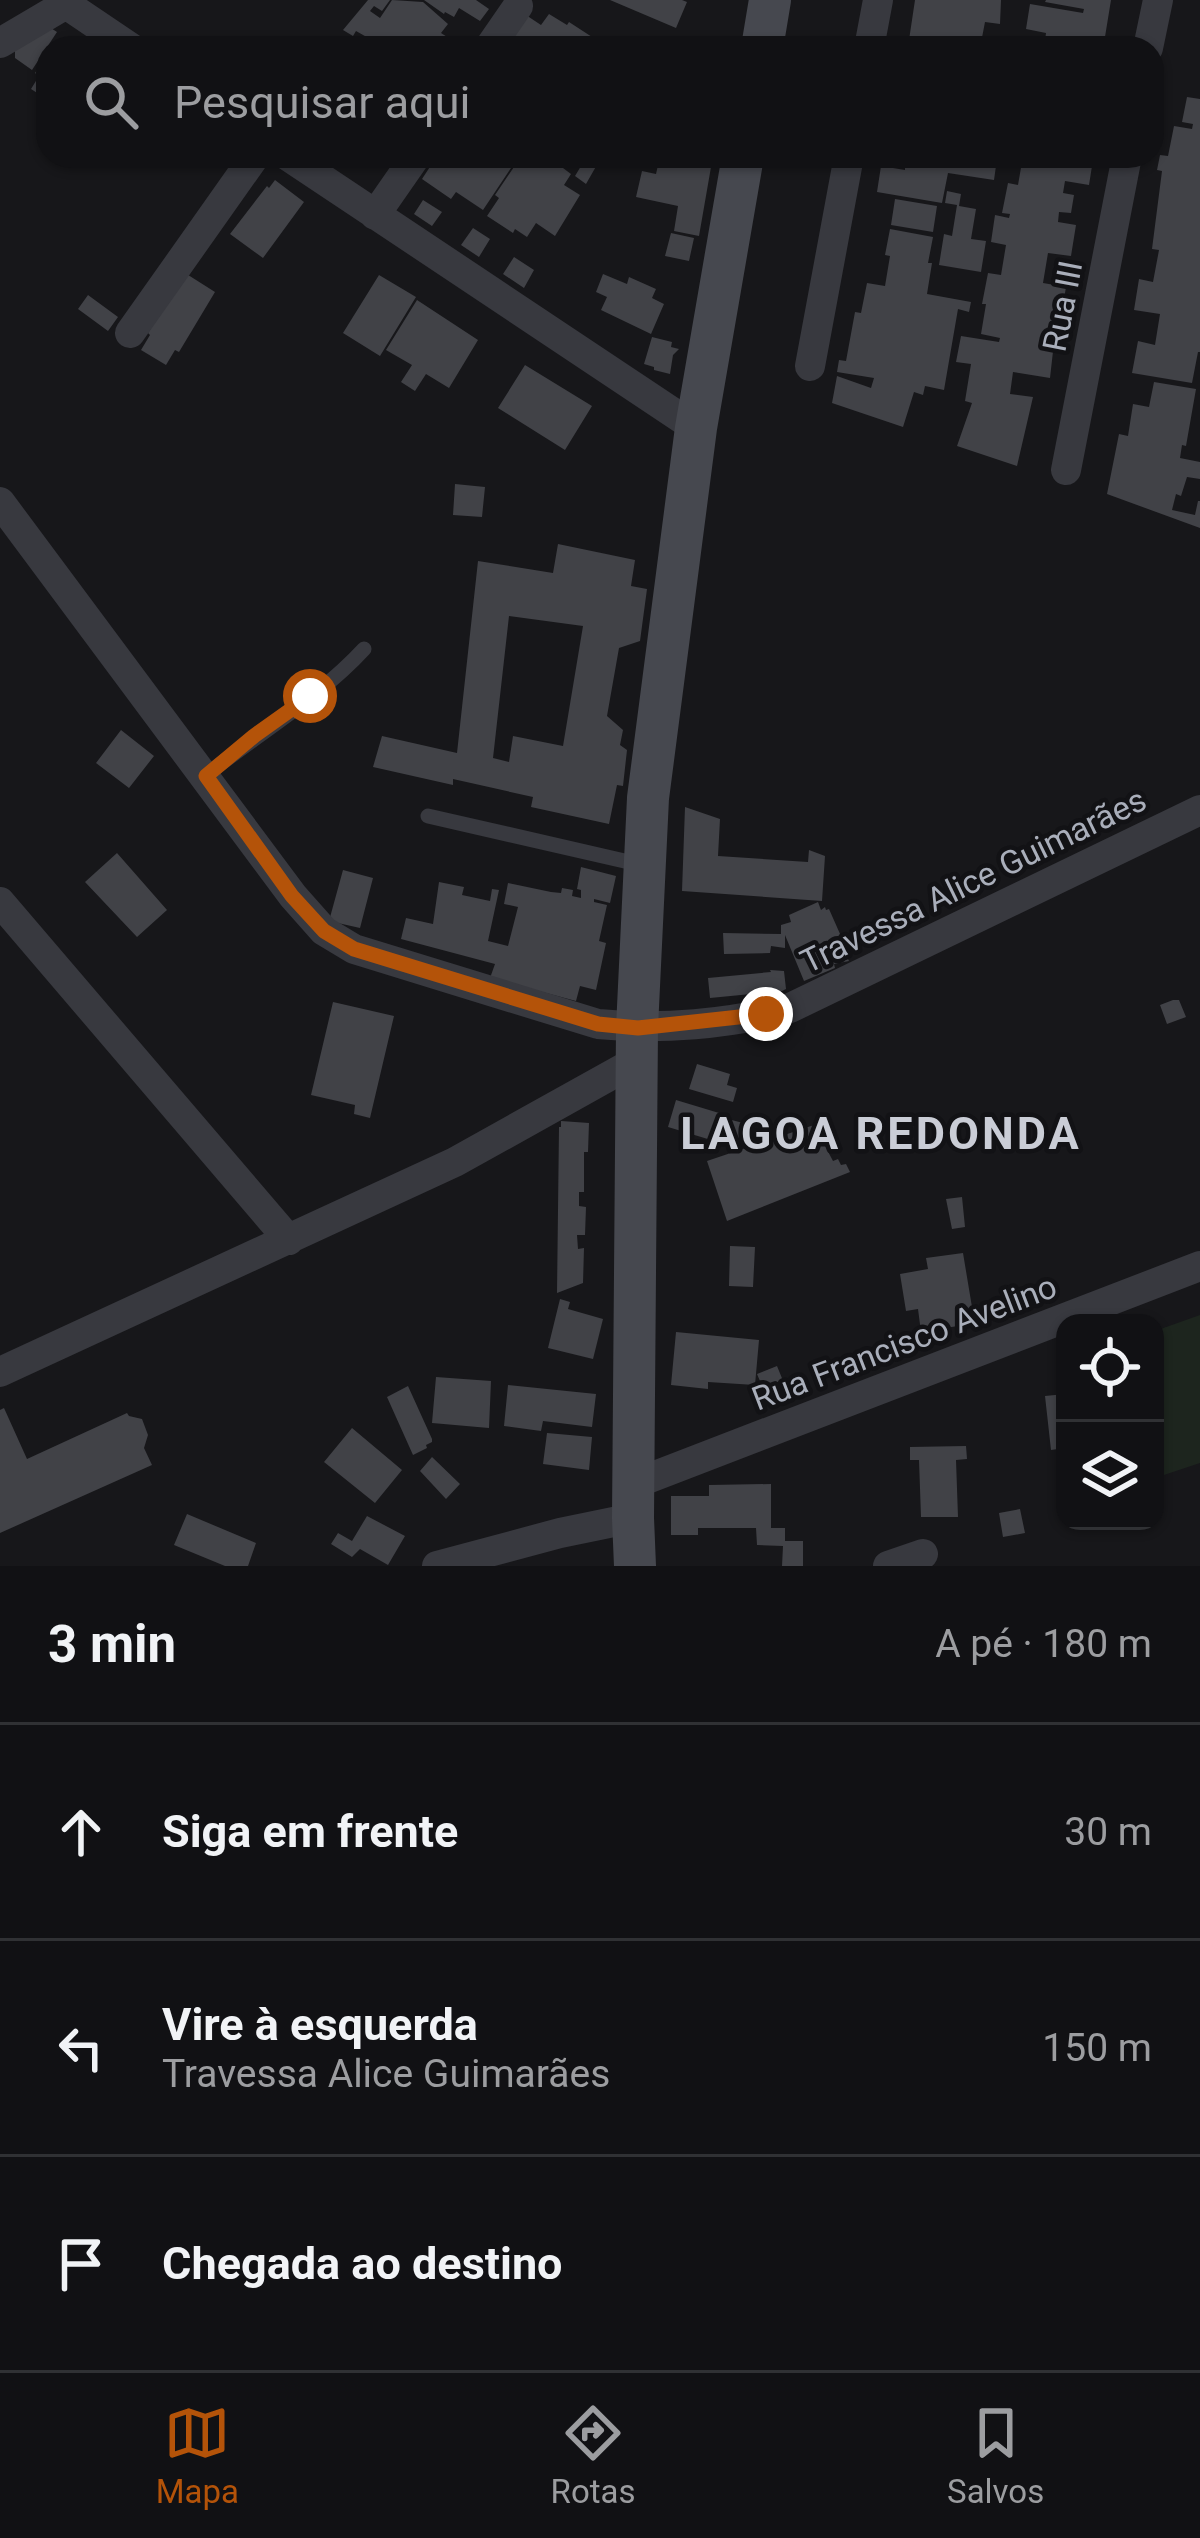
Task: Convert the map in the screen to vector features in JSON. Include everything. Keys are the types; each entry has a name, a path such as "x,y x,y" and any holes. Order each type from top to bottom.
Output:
{"main road":[{"path":"764,36 770,0"},
{"path":"635,1566 638,1044 648,798 696,428 741,168"}],"street":[{"path":"871,36 878,0"},
{"path":"1150,36 1158,0"},
{"path":"0,44 64,2 113,36"},
{"path":"497,36 518,6"},
{"path":"130,333 247,168"},
{"path":"306,168 696,428"},
{"path":"375,215 408,168"},
{"path":"810,366 847,168"},
{"name":"Rua III","path":"1066,470 1125,168"},
{"name":"Travessa Alice Guimarães","path":"0,502 292,896 324,931 354,949 598,1024 638,1044 790,1008 1200,810"},
{"path":"0,902 289,1240"},
{"path":"0,1372 454,1162 638,1044"},
{"name":"Rua Francisco Avelino","path":"437,1566 560,1533 1200,1266"},
{"path":"887,1566 923,1554"}],"lane":[{"path":"206,776 364,649"},
{"path":"428,816 645,866"}],"shaded area":[{"path":"1200,1315 1200,1463 1164,1475 1164,1422 1164,1328"}],"building":[{"path":"368,0 390,0 382,11 374,6 370,11 380,18 392,0 423,2 448,24 441,33 446,36 365,36 356,31 353,36 343,30"},
{"path":"424,0 476,0 489,9 480,21 459,8 454,17 444,14"},
{"path":"610,0 682,0 687,2 676,28"},
{"path":"915,0 1001,0 1000,24 985,22 982,36 910,36"},
{"path":"1111,0 1105,36 1046,36 1026,29 1030,4 1083,13 1084,9 1045,2"},
{"path":"523,13 541,25 549,14 591,36 509,36"},
{"path":"43,23 57,32 36,36 32,70 15,58 15,41"},
{"path":"1187,97 1200,99 1200,352 1192,383 1132,373 1138,341 1155,345 1160,314 1134,310 1139,279 1153,282 1159,250 1152,249 1162,171 1157,168 1164,168 1174,126 1192,129 1193,124 1182,122"},
{"path":"429,168 511,168 483,210 456,192 451,199 422,179"},
{"path":"513,168 563,168 571,174 564,185 580,195 555,236 536,223 527,237 487,216 499,198 495,195"},
{"path":"580,168 595,168 586,184 575,176"},
{"path":"657,168 711,168 699,236 674,231 678,206 636,197 642,171 656,174"},
{"path":"881,168 996,168 994,180 948,173 942,203 877,192"},
{"path":"1021,168 1092,168 1089,185 1065,181 1063,193 1074,195 1071,213 1059,212 1058,222 1076,225 1071,256 1048,253 1043,283 1066,287 1063,305 1071,307 1069,318 1057,316 1050,378 1013,372 1010,394 1033,397 1017,466 957,446 972,403 965,401 971,364 956,362 961,336 999,342 1000,338 981,334 986,304 982,304 988,273 1001,275 1006,245 991,242 995,215 1009,218 1010,214 1002,213 1008,183 1018,185"},
{"path":"275,180 304,202 263,258 230,234"},
{"path":"947,191 961,194 959,206 976,209 971,239 986,241 981,272 939,265 944,234 952,236 957,205 945,203"},
{"path":"895,199 937,206 933,232 891,225"},
{"path":"423,200 442,212 432,226 414,214"},
{"path":"473,228 490,239 479,257 461,245"},
{"path":"890,229 933,237 927,294 971,302 969,312 958,309 944,390 925,386 923,395 914,392 903,427 832,403 837,376 871,388 874,378 837,372 839,360 846,361 855,312 861,313 867,283 885,286"},
{"path":"671,233 694,238 689,261 665,256"},
{"path":"514,257 534,270 524,288 503,274"},
{"path":"185,273 215,292 166,365 141,350"},
{"path":"603,274 627,284 629,277 656,289 652,298 664,304 651,334 601,310 607,297 596,292"},
{"path":"379,275 416,297 380,356 343,333"},
{"path":"88,295 118,317 108,331 78,309"},
{"path":"417,300 478,340 449,388 426,374 415,391 401,382 412,365 386,350"},
{"path":"652,337 679,349 673,355 670,374 644,364"},
{"path":"525,365 592,406 565,450 498,408"},
{"path":"1154,382 1196,389 1180,458 1200,462 1200,479 1187,477 1172,510 1195,515 1200,501 1200,528 1107,494 1119,434 1128,436 1133,404 1149,407"},
{"path":"455,484 485,487 482,517 453,515"},
{"path":"558,544 635,560 631,586 647,589 640,641 619,648 607,716 623,730 620,745 627,750 623,786 617,785 609,824 531,807 533,797 373,767 382,736 457,753 478,561 553,573","holes":["509,616 583,626 563,746 513,736 509,762 493,758"]},
{"path":"121,730 154,756 129,788 96,763"},
{"path":"685,807 720,819 718,856 808,862 809,850 825,856 822,901 682,891"},
{"path":"117,853 167,910 137,937 85,882"},
{"path":"581,867 616,876 610,903 594,899 607,905 599,941 606,943 596,990 580,986 576,1001 490,978 495,964 401,939 406,918 433,924 439,882 464,887 462,895 490,901 492,889 499,890 488,941 508,946 518,907 504,904 508,883 551,892 573,890 572,896 581,898 577,889"},
{"path":"343,870 373,878 360,928 329,921"},
{"path":"818,902 821,910 829,909 849,961 804,981 785,935 785,948 771,946 770,953 724,954 723,933 781,934 781,925 791,922 789,915"},
{"path":"784,971 786,989 710,998 708,978"},
{"path":"1179,1000 1186,1017 1167,1024 1160,1005"},
{"path":"333,1002 394,1016 370,1118 354,1114 355,1105 311,1095"},
{"path":"697,1064 730,1074 727,1085 737,1088 733,1102 689,1089"},
{"path":"676,1100 743,1123 737,1144 668,1127"},
{"path":"561,1121 589,1123 584,1192 579,1192 579,1206 586,1207 585,1235 577,1235 578,1249 584,1248 583,1283 557,1293 559,1127"},
{"path":"814,1125 833,1161 846,1164 850,1172 727,1221 707,1161"},
{"path":"962,1197 965,1227 952,1229 946,1199"},
{"path":"730,1246 755,1247 753,1287 729,1286"},
{"path":"963,1253 973,1313 968,1313 970,1324 921,1332 918,1309 906,1311 900,1274 928,1269 926,1258"},
{"path":"560,1299 570,1302 568,1309 603,1319 593,1359 548,1348"},
{"path":"676,1332 759,1340 755,1385 708,1382 708,1389 671,1385"},
{"path":"777,1366 788,1393 768,1400 757,1374"},
{"path":"436,1377 491,1381 489,1428 432,1423"},
{"path":"508,1385 596,1394 592,1427 543,1421 541,1431 504,1426"},
{"path":"408,1386 432,1439 427,1448 413,1455 387,1397"},
{"path":"1056,1395 1056,1449 1051,1450 1045,1396"},
{"path":"4,1408 27,1459 127,1413 142,1419 148,1435 144,1448 152,1465 0,1533 0,1410"},
{"path":"352,1428 402,1470 375,1503 324,1462"},
{"path":"547,1433 592,1437 589,1470 543,1464"},
{"path":"966,1446 967,1459 956,1460 958,1517 921,1517 919,1460 910,1460 910,1447"},
{"path":"432,1457 460,1484 446,1499 420,1471"},
{"path":"771,1484 771,1528 785,1528 785,1541 803,1541 803,1566 782,1566 783,1546 757,1545 756,1528 698,1528 698,1535 671,1535 671,1496 709,1496 709,1485"},
{"path":"1020,1509 1025,1533 1003,1537 999,1513"},
{"path":"187,1514 256,1543 248,1566 225,1566 174,1545"},
{"path":"367,1516 405,1536 388,1565 360,1549 352,1557 331,1544 338,1533 352,1541"}],"district":[{"name":"LAGOA REDONDA","path":"881,1133"}],"route":[{"path":"310,696 206,776 292,896 324,931 354,949 598,1024 638,1028 766,1014"}]}
